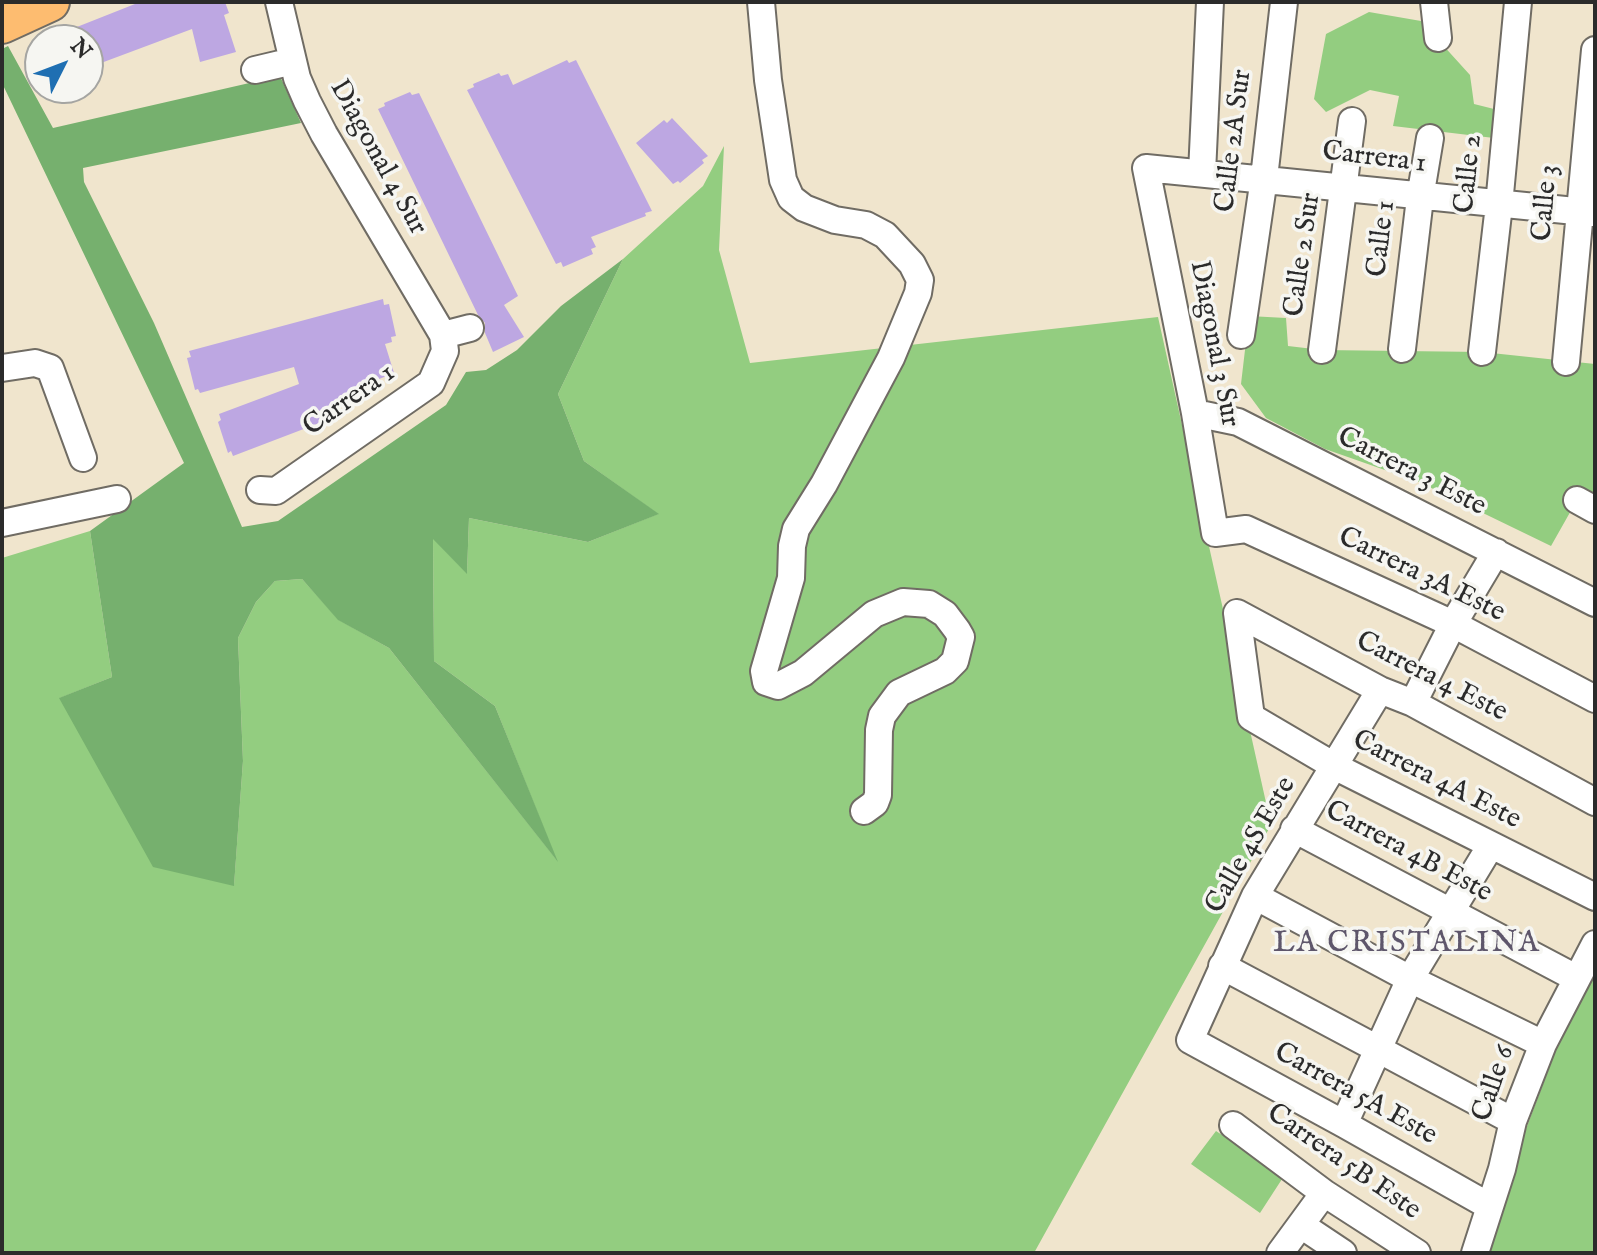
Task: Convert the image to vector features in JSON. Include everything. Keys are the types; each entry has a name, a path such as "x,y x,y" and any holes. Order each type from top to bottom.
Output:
{"highway":[{"path":"2,24 50,2"}],"street":[{"path":"761,2 768,80 783,180 791,198 804,208 835,220 866,225 885,235 912,264 920,280 918,293 891,358 824,484 796,529 791,578 764,671 766,682 774,685 791,680 874,614 903,602 929,604 951,621 961,637 955,661 945,671 899,693 882,716 878,795 875,803 864,811"},
{"path":"1202,173 1210,2"},
{"name":"Calle 2A Sur","path":"1241,335 1264,178 1284,2"},
{"path":"1434,2 1438,38"},
{"name":"Calle 2","path":"1482,352 1518,2"},
{"name":"Diagonal 4 Sur","path":"288,14 297,78 360,211 402,286 443,335"},
{"name":"Calle 3","path":"1566,362 1587,213 1595,50"},
{"path":"255,70 293,61"},
{"name":"Calle 2 Sur","path":"1322,350 1352,121"},
{"name":"Calle 1","path":"1402,349 1430,138"},
{"name":"Carrera 1","path":"1146,168 1587,213"},
{"name":"Diagonal 3 Sur","path":"1146,168 1195,413 1215,533"},
{"path":"443,335 470,328"},
{"name":"Carrera 1","path":"260,490 276,491 431,383 445,351 443,335"},
{"path":"2,368 35,363 50,368 83,458"},
{"name":"Carrera 3 Este","path":"1195,413 1238,422 1595,603"},
{"path":"2,523 117,499"},
{"name":"Carrera 3A Este","path":"1215,533 1246,529 1453,624 1595,699"},
{"path":"1413,703 1453,624 1496,552"},
{"name":"Carrera 4 Este","path":"1251,717 1237,613 1380,690 1413,703 1595,802"},
{"name":"Calle 4S Este","path":"1190,1040 1255,896 1380,690"},
{"name":"Carrera 4A Este","path":"1251,717 1336,767 1595,897"},
{"name":"Carrera 4B Este","path":"1294,829 1576,978"},
{"path":"1344,1124 1410,979 1491,845"},
{"path":"1255,896 1410,979 1543,1044"},
{"name":"Calle 6","path":"1475,1253 1502,1169 1513,1121 1543,1044 1595,944"},
{"path":"1222,966 1513,1121"},
{"name":"Carrera 5A Este","path":"1190,1040 1489,1206"},
{"name":"Carrera 5B Este","path":"1233,1125 1324,1193 1417,1253"},
{"path":"1280,1253 1324,1193"},
{"path":"1301,1225 1343,1253"}],"green space":[{"path":"1369,12 1421,21 1470,75 1474,104 1498,110 1494,138 1393,126 1399,96 1370,90 1326,112 1314,99 1326,34"},
{"path":"8,46 24,75 24,104 40,104 53,128 280,76 301,123 83,168 84,182 154,323 242,527 278,521 446,405 466,372 486,370 517,350 561,306 623,259 558,394 584,461 659,514 588,542 469,518 467,574 433,539 434,661 495,706 558,862 389,648 338,620 302,579 275,581 256,602 238,638 243,761 234,886 153,867 59,698 112,677 90,531 184,463 2,83 2,49"},
{"path":"724,146 719,250 750,363 1158,317 1271,825 1034,1253 2,1253 2,558 90,531 112,677 60,698 234,885 243,761 238,638 256,602 275,581 302,579 339,620 389,648 556,859 495,706 434,661 433,538 467,573 469,518 588,542 658,514 584,461 558,394 623,259 703,186"},
{"path":"1249,316 1286,318 1288,346 1322,350 1482,352 1595,364 1595,502 1577,500 1551,546 1419,482 1325,449 1266,418 1241,384"},
{"path":"1595,974 1595,1253 1479,1253 1565,1026"},
{"path":"1216,1131 1284,1176 1260,1213 1191,1164"}],"building":[{"path":"140,2 225,2 229,13 224,15 236,52 200,62 192,29 104,62 104,24 84,24"},
{"path":"567,60 569,63 576,60 652,211 591,237 596,247 591,249 593,254 563,267 561,262 556,264 467,90 474,87 473,84 499,73 501,76 508,74 513,85"},
{"path":"410,92 412,95 419,93 518,296 504,305 524,337 493,352 485,333 485,323 478,315 378,109 385,106 384,103"},
{"path":"672,118 708,156 680,183 673,184 636,143 664,120 667,123"},
{"path":"383,299 384,305 389,304 396,336 391,337 392,342 385,344 394,373 357,388 359,399 320,417 322,422 233,456 231,451 228,453 218,422 221,420 219,414 299,384 294,367 200,393 198,389 195,390 187,358 191,357 189,351"}],"district":[{"name":"LA CRISTALINA","path":"1407,945"}]}
